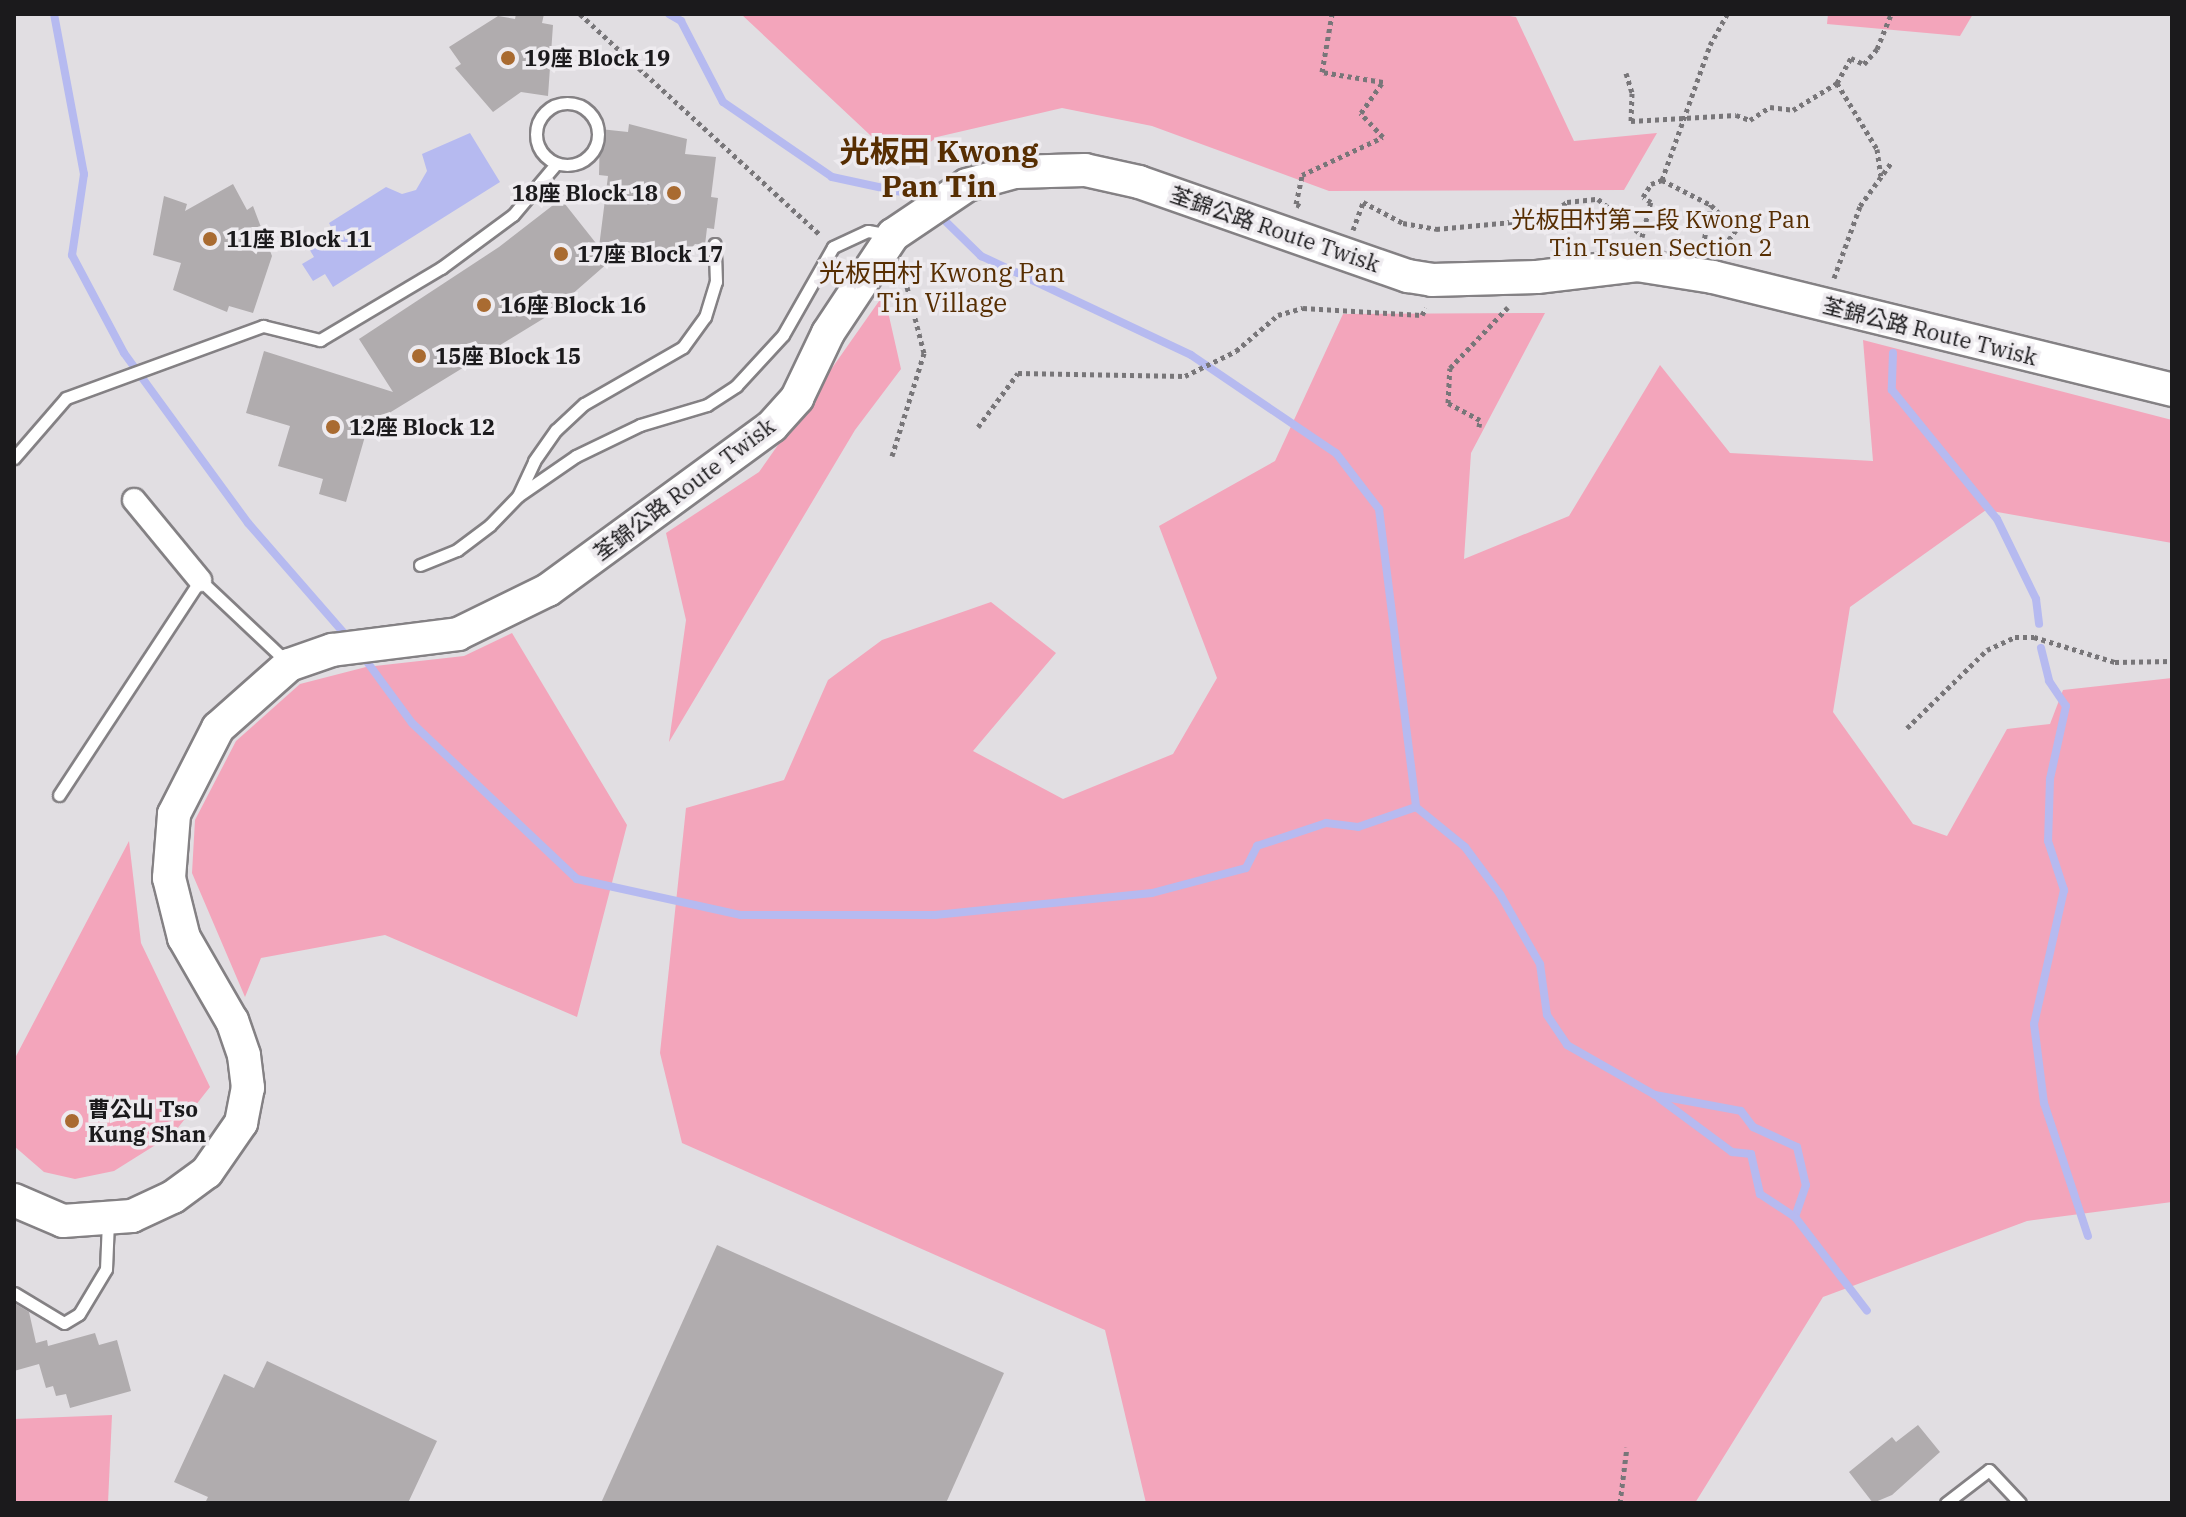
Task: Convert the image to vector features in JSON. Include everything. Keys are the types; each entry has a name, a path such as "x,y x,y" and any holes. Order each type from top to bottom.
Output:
{"main road":[{"name":"荃錦公路 Route Twisk","path":"14,1200 63,1221 108,1222 153,1208 191,1185 220,1158 241,1123 248,1088 244,1055 232,1021 184,938 171,898 169,847 174,814 218,728 289,665 332,650 458,634 548,590 772,426 797,398 828,333 893,235 926,209 967,185 1015,172 1085,170 1139,182 1305,243 1432,280 1537,277 1640,250 1697,274 2172,390"}],"street":[{"path":"134,500 200,580"}],"lane":[{"path":"14,458 66,398 263,326 320,340 441,268 513,215 556,164 578,164 594,150 595,119 578,104 556,104 536,128 539,150 556,164"},
{"path":"420,565 457,550 518,496 576,456 640,425 707,405 736,386 783,335 833,247 868,231 893,235"},
{"path":"518,496 534,461 584,404 683,347 705,317 713,294 715,244"},
{"path":"59,795 200,580 289,665"},
{"path":"14,1293 64,1323 79,1314 106,1269 108,1222"},
{"path":"1946,1503 1989,1470 2020,1503"}],"path":[{"path":"580,14 833,247"},
{"path":"1305,243 1317,215 1296,204 1302,175 1383,137 1361,113 1383,82 1322,72 1332,14"},
{"path":"1662,180 1710,45 1727,14"},
{"path":"1626,73 1632,93 1631,121 1736,115 1750,120 1770,107 1793,110 1837,83 1851,58 1864,64 1877,49 1891,14"},
{"path":"1837,83 1877,149 1881,176"},
{"path":"1829,306 1860,206 1891,163"},
{"path":"1640,250 1651,202 1643,197 1651,184 1662,180 1711,205 1736,230"},
{"path":"1344,252 1363,202 1403,223 1436,229 1543,219 1567,202 1598,199 1640,250"},
{"path":"1697,274 1711,205"},
{"path":"892,456 924,353 893,235"},
{"path":"1479,427 1480,420 1448,403 1450,368 1537,277"},
{"path":"978,427 1018,373 1185,376 1236,351 1278,315 1303,308 1422,315 1432,280"},
{"path":"1907,728 1987,650 2015,637 2034,637 2115,662 2172,661"},
{"path":"1620,1503 1627,1447"}],"shaded area":[{"path":"741,14 1498,14 1516,17 1574,141 1657,133 1624,190 1329,191 1152,126 1062,108 937,137 901,164"},
{"path":"1828,14 1973,14 1960,36 1827,24"},
{"path":"884,294 901,369 855,430 669,742 686,620 666,533 759,472"},
{"path":"1545,313 1471,453 1464,559 1569,516 1660,365 1730,453 1873,461 1863,340 2172,420 2172,543 1986,510 1850,607 1833,712 1913,824 1947,836 2007,729 2050,724 2063,690 2172,678 2172,1202 2027,1221 1823,1297 1695,1503 1146,1503 1105,1330 682,1143 660,1053 686,808 784,780 828,680 882,640 991,602 1056,653 973,751 1063,799 1173,754 1217,678 1159,526 1275,461 1343,314"},
{"path":"512,633 627,825 577,1017 385,935 261,958 245,997 192,873 195,820 236,741 300,684 366,667 464,656"},
{"path":"129,841 141,943 210,1087 173,1134 114,1171 75,1179 44,1172 14,1146 14,1060"},
{"path":"112,1415 108,1503 14,1503 14,1419"}],"water":[{"path":"470,133 500,182 333,287 325,274 313,281 302,264 314,257 308,247 333,231 329,223 386,187 402,194 416,190 427,171 422,154"}],"building":[{"name":"19座 Block 19","path":"516,14 544,14 542,23 553,25 548,96 521,92 493,112 455,68 461,64 449,47 498,16 515,19"},
{"path":"629,124 687,139 685,154 716,157 711,197 718,198 714,229 707,228 705,245 695,244 686,254 637,248 630,254 625,248 546,317 368,426 346,502 319,494 323,479 278,466 290,426 246,413 264,351 393,392 359,339 499,247 561,199 599,247 608,176 599,175 600,129 628,132"},
{"name":"11座 Block 11","path":"233,184 247,210 253,206 272,256 253,313 229,306 227,312 173,290 181,263 153,255 164,196 187,204 185,211"},
{"path":"717,1245 1004,1373 946,1503 601,1503"},
{"path":"14,1303 29,1312 36,1343 47,1340 48,1346 95,1333 99,1345 117,1340 131,1391 70,1408 66,1394 56,1396 53,1386 46,1388 39,1364 14,1371"},
{"path":"267,1361 437,1441 408,1503 205,1503 208,1497 174,1482 224,1374 254,1388"},
{"path":"1918,1425 1940,1452 1892,1495 1873,1503 1849,1472 1892,1437 1896,1442"}],"waterway":[{"path":"54,14 84,174 72,255 124,353 248,523 351,641"},
{"path":"669,14 681,21 723,102 832,177 920,196 927,203"},
{"path":"937,213 981,256 1191,355 1336,453 1379,509 1416,807 1465,847 1500,894 1540,964 1547,1015 1567,1045 1655,1095 1741,1111 1753,1127 1797,1147 1806,1185 1795,1217 1867,1311"},
{"path":"1893,353 1892,390 1997,519 2036,599 2039,624"},
{"path":"2041,648 2049,681 2066,706 2050,779 2048,841 2064,890 2034,1024 2044,1103 2088,1236"},
{"path":"362,655 412,723 577,879 741,915 935,915 1152,893 1246,868 1257,846 1326,823 1358,827 1416,807"},
{"path":"1659,1098 1732,1152 1751,1154 1760,1194 1795,1217"}],"place":[{"name":"19座 Block 19","path":"508,58"},
{"name":"18座 Block 18","path":"674,193"},
{"name":"11座 Block 11","path":"210,239"},
{"name":"17座 Block 17","path":"561,254"},
{"name":"16座 Block 16","path":"484,305"},
{"name":"15座 Block 15","path":"419,356"},
{"name":"12座 Block 12","path":"333,427"},
{"name":"曹公山 Tso Kung Shan","path":"72,1121"}],"district":[{"name":"光板田 Kwong Pan Tin","path":"939,168"},
{"name":"光板田村第二段 Kwong Pan Tin Tsuen Section 2","path":"1661,234"},
{"name":"光板田村 Kwong Pan Tin Village","path":"942,288"}]}
